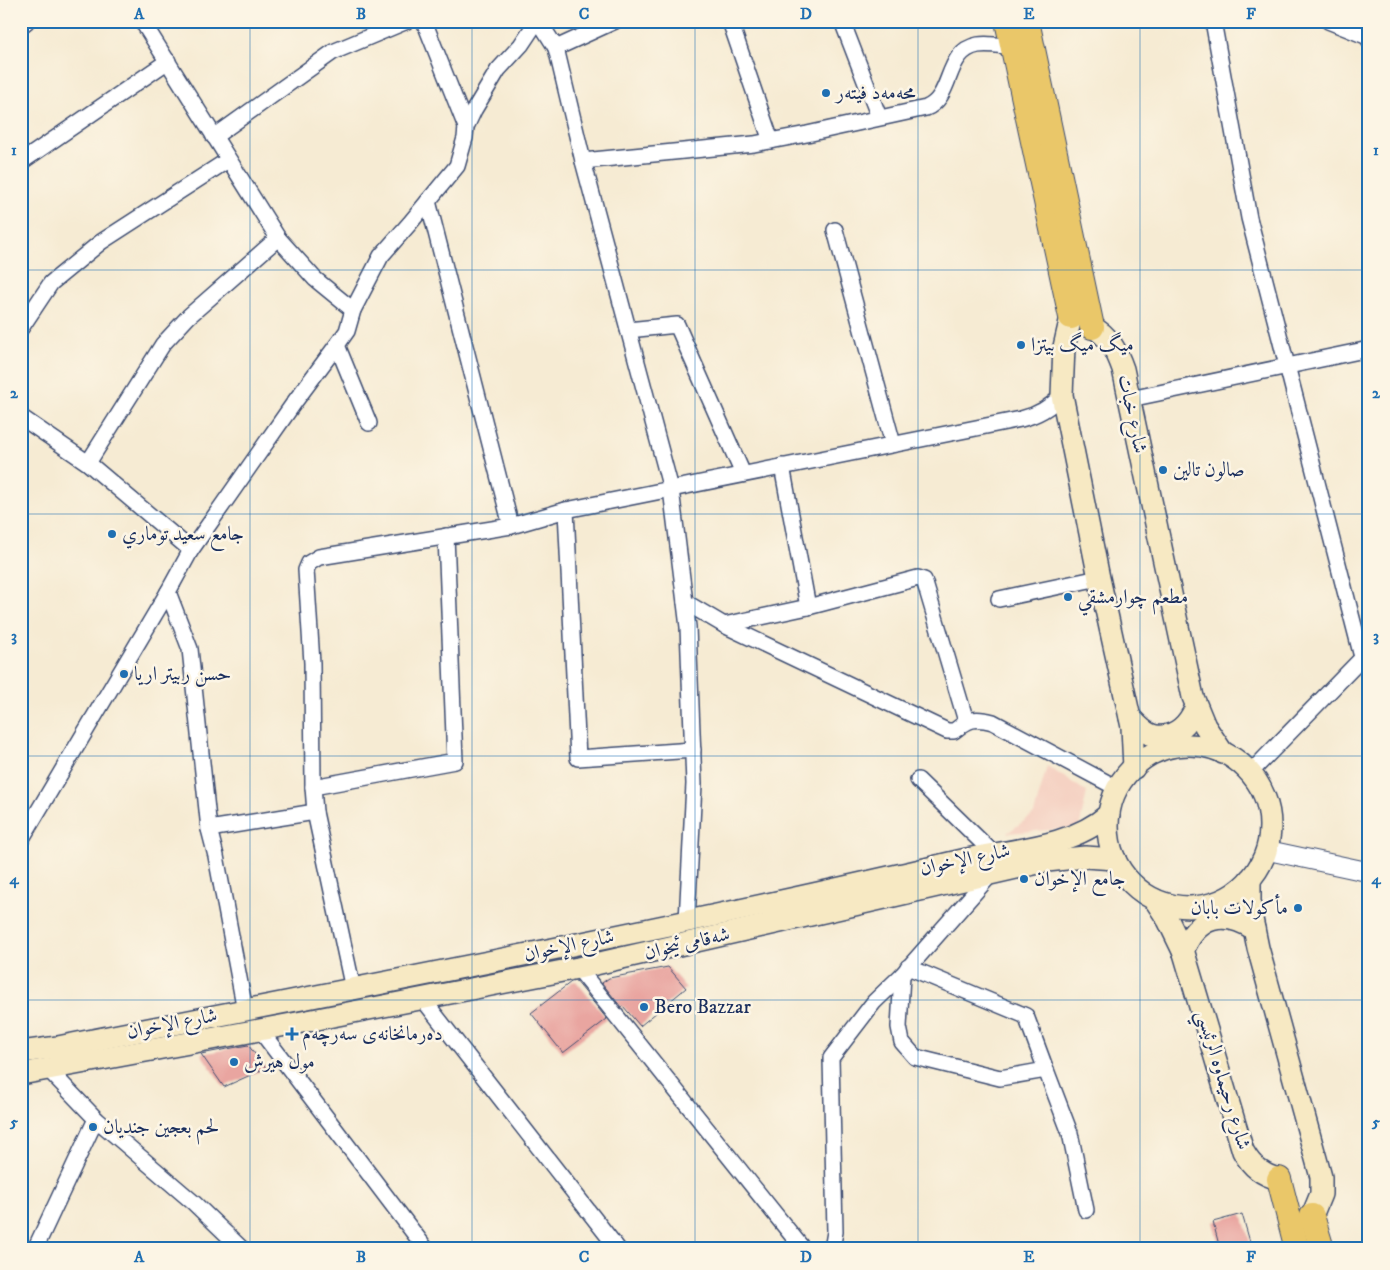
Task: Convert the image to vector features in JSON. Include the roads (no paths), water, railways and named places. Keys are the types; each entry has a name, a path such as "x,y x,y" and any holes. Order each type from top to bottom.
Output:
{"main road":[{"path":"1008,21 1071,317 1063,355 1062,395 1099,578 1130,717 1134,746 1134,768"},
{"name":"شارع خبات","path":"1027,21 1092,327 1103,334 1114,348 1123,368 1189,681 1196,707 1205,726 1222,752"},
{"path":"1130,717 1140,728 1156,736 1174,733 1187,724 1196,707"},
{"path":"1179,746 1208,748 1222,752 1237,761 1250,773 1260,787 1266,802 1270,817 1270,834 1266,850 1250,879 1234,893 1216,902 1196,907 1175,906 1155,900 1131,883 1115,859 1108,837 1109,814 1117,788 1134,768 1152,755 1165,749 1179,746"},
{"name":"شارع الإخوان","path":"21,1052 58,1047 474,966 798,898 993,863 1050,842 1076,835 1094,826 1109,814"},
{"path":"1076,835 1088,844 1089,849 1086,857"},
{"name":"شەقامی ئیخوان","path":"21,1074 578,968 822,913 993,863 1086,857 1115,859"},
{"path":"1250,879 1250,909 1254,929 1321,1178 1321,1194 1312,1216 1322,1249"},
{"name":"شارع رحيماوه الرئيسي","path":"1155,900 1168,920 1183,951 1243,1152 1254,1167 1279,1179 1297,1249"},
{"path":"1183,951 1188,937 1199,926 1212,919 1227,918 1241,921 1254,929"},
{"path":"474,966 478,987"}],"street":[{"path":"21,26 27,21"},
{"path":"142,21 278,238 315,279 353,310"},
{"path":"214,137 334,52 407,21"},
{"path":"424,21 466,127"},
{"path":"21,840 191,550 337,345 346,331 353,310 381,256 457,166 466,127 474,110 498,70 521,45 538,21 556,48 583,161 671,489 688,627 693,750 694,784 686,921"},
{"path":"556,48 615,21"},
{"path":"730,21 771,140"},
{"path":"842,21 879,118"},
{"path":"1214,21 1249,218 1286,367 1365,654 1250,773"},
{"path":"1328,21 1368,39 1367,21"},
{"path":"583,161 690,151 771,140 807,134 933,105 941,96 954,63 965,51 971,47 987,45 1013,48"},
{"path":"21,162 168,61"},
{"path":"21,328 50,284 101,242 228,160"},
{"path":"428,201 511,526"},
{"path":"835,230 893,444"},
{"path":"88,464 164,344 189,316 278,238"},
{"path":"628,330 677,325 743,474"},
{"path":"337,345 369,423"},
{"path":"1130,400 1369,349"},
{"path":"353,989 315,812 312,663 306,570 309,563 319,557 511,526 566,510 1033,416 1049,407 1062,395"},
{"path":"23,422 88,464 191,550"},
{"path":"782,466 808,607"},
{"path":"566,510 578,758 693,750"},
{"path":"313,787 455,762 446,536"},
{"path":"724,625 808,607 918,578 924,580 966,721"},
{"path":"999,599 1099,578"},
{"path":"168,592 190,648 208,829 216,856 245,1010"},
{"path":"685,602 724,625 947,731 954,731 966,721 979,718 993,722 1117,788"},
{"path":"835,1246 831,1058 874,1002 905,971 993,863 918,780"},
{"path":"208,829 315,812"},
{"path":"1266,850 1369,872"},
{"path":"578,968 803,1249"},
{"path":"905,971 899,1027 902,1042 915,1057 1000,1078 1046,1070"},
{"path":"905,971 1026,1016 1070,1133 1086,1210"},
{"path":"422,998 618,1249"},
{"path":"260,1030 426,1249"},
{"path":"48,1069 96,1119 194,1203 242,1249"},
{"path":"35,1249 96,1119"}],"place":[{"name":"محەمەد فیتەر","path":"826,93"},
{"name":"ميگ ميگ بيتزا","path":"1021,345"},
{"name":"صالون تالين","path":"1163,470"},
{"name":"جامع سعيد توماري","path":"112,534"},
{"name":"مطعم چوارمشقي","path":"1068,597"},
{"name":"حسن ربيتر اريا","path":"124,674"},
{"name":"جامع الإخوان","path":"1024,879"},
{"name":"مأكولات بابان","path":"1298,908"},
{"name":"Bero Bazzar","path":"644,1007"},
{"name":"دەرمانخانەی سەرچەم","path":"292,1034"},
{"name":"مول هيرش","path":"234,1062"},
{"name":"لحم بعجين جنديان","path":"93,1127"}]}
